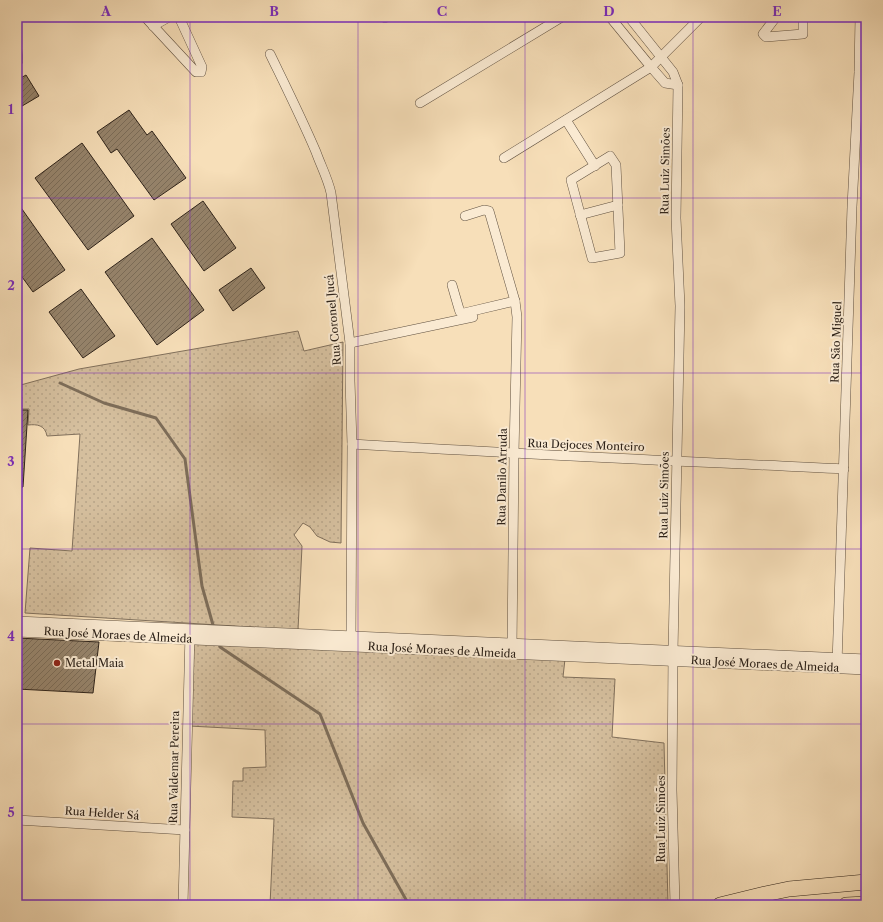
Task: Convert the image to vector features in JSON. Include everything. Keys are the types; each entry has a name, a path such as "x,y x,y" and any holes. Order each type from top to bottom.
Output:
{"highway":[{"path":"720,905 789,890 866,882"},
{"path":"846,905 866,904"}],"street":[{"path":"144,17 196,72 200,72 202,67 179,17"},
{"path":"153,26 169,17"},
{"path":"420,103 562,17"},
{"path":"610,17 665,83 678,85 674,72 629,17"},
{"path":"504,158 651,67 701,17"},
{"path":"776,17 763,34 766,37 803,34 803,17"},
{"name":"Rua São Miguel","path":"837,663 860,17"},
{"path":"17,49 17,62"},
{"name":"Rua Coronel Jucá","path":"270,54 310,138 330,186 350,344 352,444 351,641"},
{"name":"Rua Luiz Simões","path":"675,905 672,790 676,460 680,306 676,218 678,85"},
{"path":"566,120 595,166"},
{"path":"610,156 616,165 618,205 620,253 592,258 571,180 610,156"},
{"path":"580,215 618,205"},
{"name":"Rua Danilo Arruda","path":"465,216 484,210 489,211 516,304 512,649"},
{"path":"452,285 460,312 464,313 516,304"},
{"path":"350,344 516,304"},
{"name":"Rua Dejoces Monteiro","path":"352,444 844,469"},
{"name":"Rua José Moraes de Almeida","path":"17,622 58,628 512,649 837,663 866,660"},
{"name":"Rua José Moraes de Almeida","path":"17,631 58,628"},
{"name":"Rua Valdemar Pereira","path":"182,905 190,634"},
{"name":"Rua José Moraes de Almeida","path":"837,663 866,669"},
{"name":"Rua Helder Sá","path":"17,820 185,830"}],"shaded area":[{"path":"298,331 304,351 343,342 341,543 330,542 317,536 310,527 303,523 294,535 302,546 298,630 25,613 30,548 72,551 80,434 47,436 42,427 28,425 29,409 17,409 17,386 79,369"},
{"path":"191,640 565,659 563,677 615,679 612,737 664,743 668,905 270,905 274,819 232,817 233,781 243,781 243,768 266,767 265,730 189,726"}],"building":[{"path":"26,75 39,96 17,109 17,80"},
{"path":"129,110 147,135 152,131 186,178 154,200 117,149 111,153 97,132"},
{"path":"82,143 134,216 88,250 35,178"},
{"path":"203,201 236,248 204,271 171,224"},
{"path":"17,202 65,270 33,292 17,270"},
{"path":"152,238 204,310 157,345 105,272"},
{"path":"251,268 265,288 233,311 219,290"},
{"path":"81,289 115,336 83,358 49,312"},
{"path":"17,410 28,410 23,487 17,487"},
{"name":"Metal Maia","path":"17,638 99,642 93,693 17,689"}],"waterway":[{"path":"60,383 104,403 156,418 185,459 202,586 213,625"},
{"path":"219,644 220,647 320,714 363,823 409,905"}],"place":[{"name":"Metal Maia","path":"57,663"}]}
